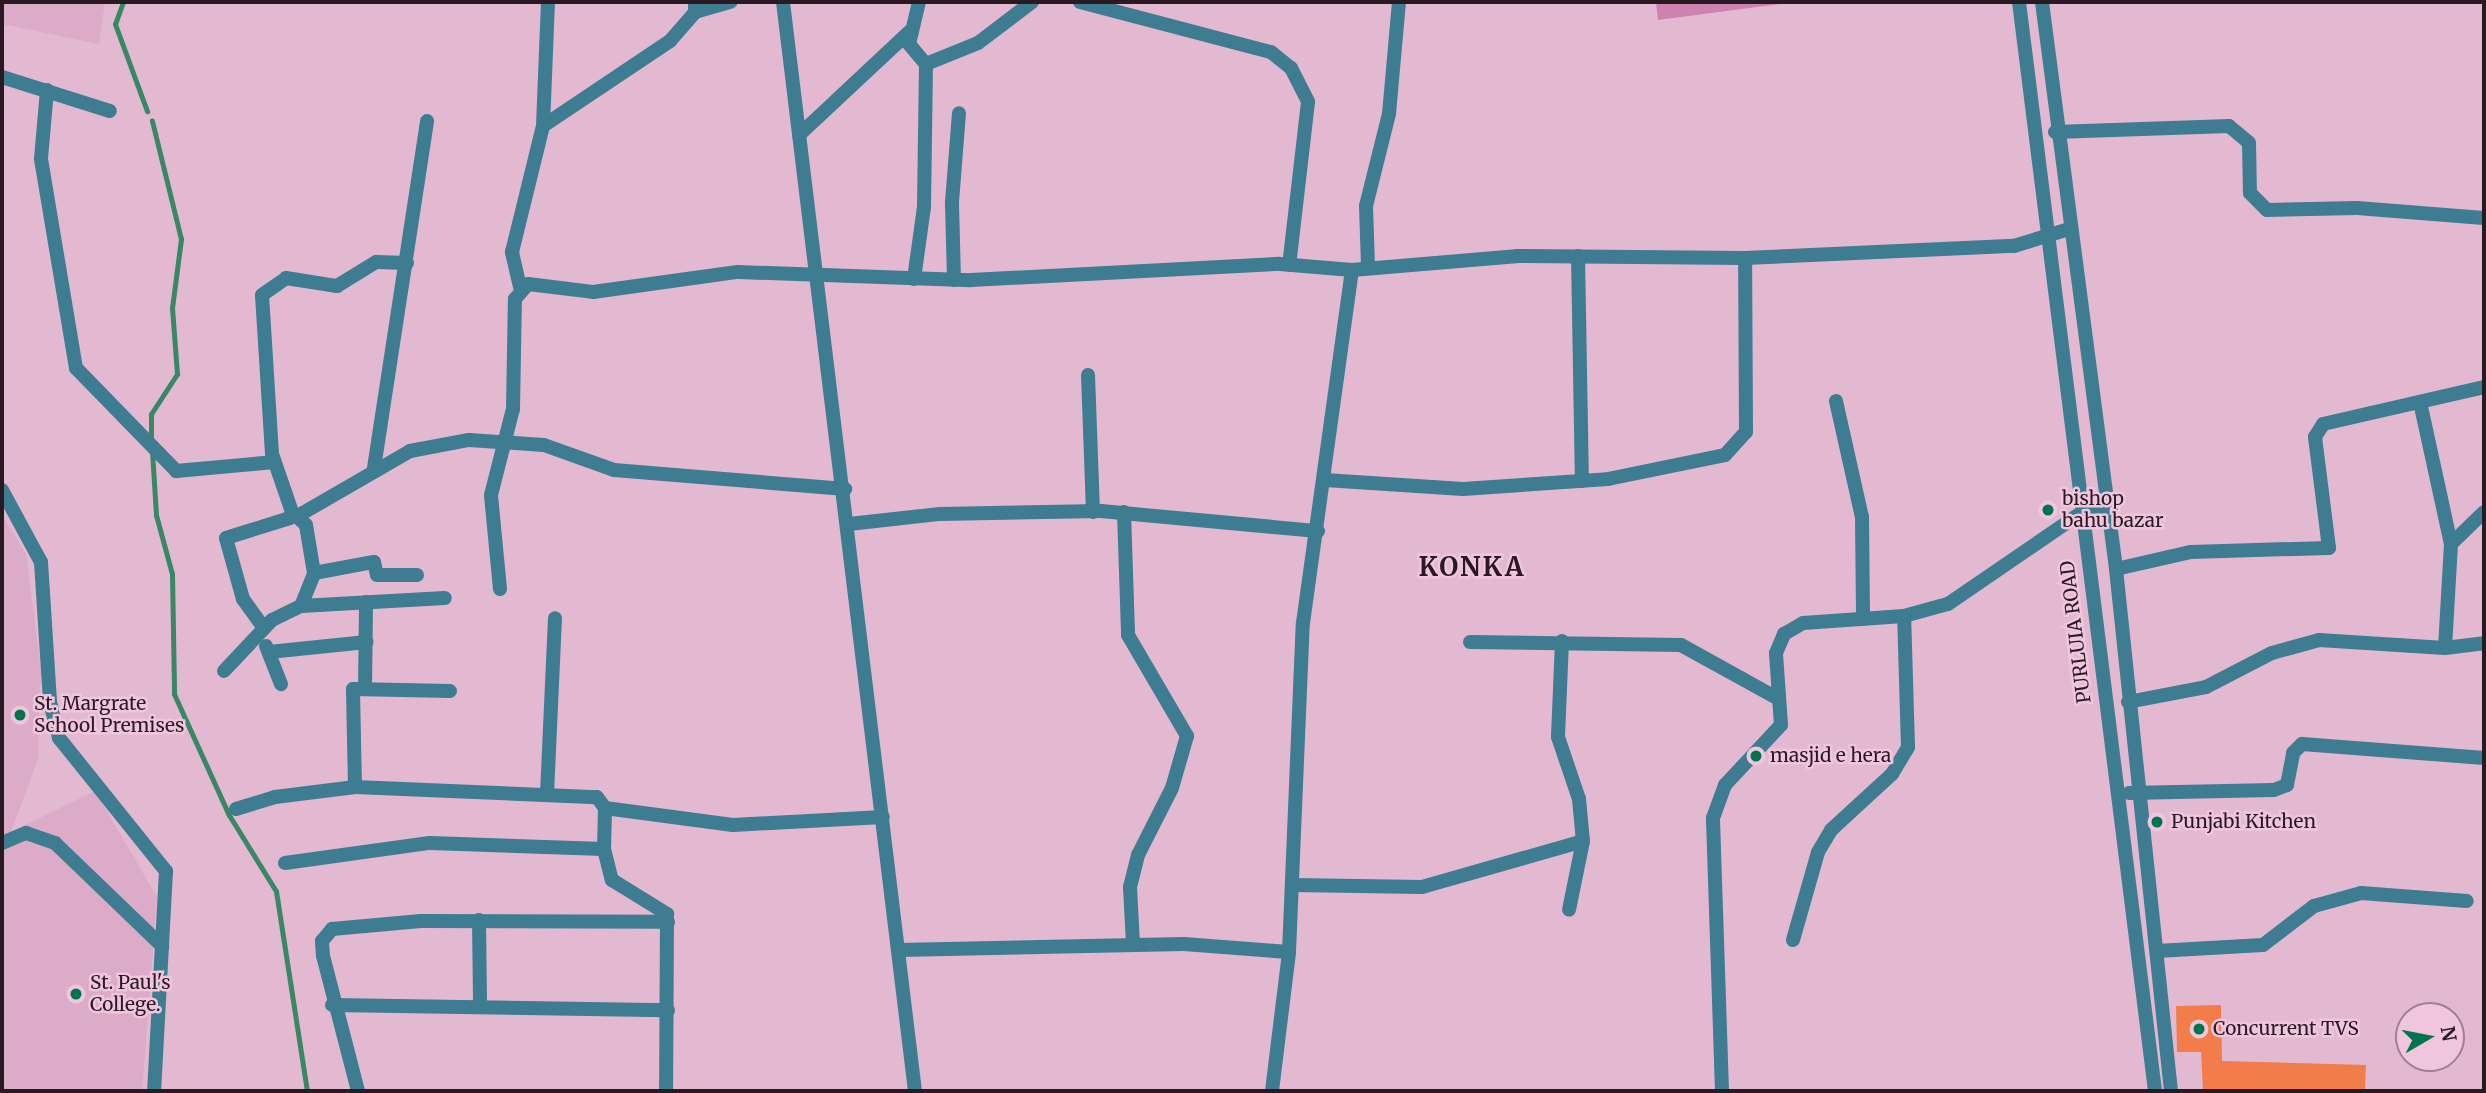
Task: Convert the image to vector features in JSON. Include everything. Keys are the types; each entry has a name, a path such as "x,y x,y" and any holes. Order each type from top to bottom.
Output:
{"street":[{"path":"500,589 491,513 507,438 513,312 520,287 512,252 543,126 548,2"},
{"path":"543,126 670,41 695,7 731,2"},
{"path":"783,2 845,489 915,1091"},
{"path":"919,2 909,32 912,52 926,64"},
{"path":"926,64 978,43 1032,2"},
{"path":"1080,2 1272,52 1291,68 1308,102 1289,265"},
{"path":"1368,266 1366,206 1389,114 1399,2"},
{"name":"PURLUIA ROAD","path":"2019,2 2155,1091"},
{"path":"2042,2 2055,132 2116,569 2136,793 2157,951 2171,1091"},
{"path":"799,135 909,32"},
{"path":"914,279 924,207 926,64"},
{"path":"2,76 110,111"},
{"path":"47,90 41,159 57,222 71,354 76,368 141,438 186,474 274,462"},
{"path":"954,280 959,113"},
{"path":"374,468 427,121"},
{"path":"2055,132 2229,126 2249,143 2250,193 2267,210 2357,208 2484,218"},
{"path":"520,287 593,292 690,276 817,272 954,280 1289,265 1352,270 1368,266 1578,256 1745,258 2014,246 2048,233 2069,229"},
{"path":"1578,256 1582,481"},
{"path":"1325,480 1435,490 1582,481 1711,461 1742,442 1747,419 1745,258"},
{"path":"301,606 314,573 296,513 274,462 262,296 286,278 337,286 376,262 407,263"},
{"path":"1272,1091 1289,952 1298,683 1352,270"},
{"path":"1088,375 1093,512"},
{"path":"2116,569 2190,552 2329,548 2315,437 2323,424 2484,387"},
{"path":"1836,401 1863,517 1863,619"},
{"path":"2420,402 2451,544 2445,648"},
{"path":"281,684 262,630 243,599 226,538 290,518 374,468 443,443 507,438 614,470 845,489"},
{"path":"2,490 41,562 50,702 59,738 166,871 154,1091"},
{"path":"1722,1091 1713,818 1725,785 1774,739 1781,725 1776,653 1784,634 1803,623 1904,616 1971,592 2081,513 2107,508"},
{"path":"849,524 940,514 1124,512 1318,531"},
{"path":"1124,512 1128,635 1187,736 1172,788 1138,855 1130,887 1133,945"},
{"path":"2451,544 2484,512"},
{"path":"314,573 374,562 377,575 417,575"},
{"path":"224,671 262,630 301,606 445,598"},
{"path":"365,688 366,601"},
{"path":"1793,940 1818,852 1831,830 1892,774 1908,747 1904,616"},
{"path":"547,794 555,618"},
{"path":"2128,702 2206,687 2272,653 2319,640 2445,648 2484,643"},
{"path":"1470,642 1562,641 1681,645 1711,656 1779,699"},
{"path":"1562,641 1558,737 1579,799 1583,841 1569,910"},
{"path":"269,652 366,642"},
{"path":"355,787 353,690 365,688 450,691"},
{"path":"2116,792 2274,790 2287,785 2293,753 2302,744 2484,758"},
{"path":"236,809 275,797 355,787 597,797 605,808 604,849 612,880 659,905 668,922 666,1091"},
{"path":"605,808 733,825 883,817"},
{"path":"2,843 26,833 55,843 162,946"},
{"path":"1293,885 1422,887 1583,841"},
{"path":"285,863 430,843 604,849"},
{"path":"2157,951 2263,945 2314,906 2361,893 2467,901"},
{"path":"358,1091 332,1004 322,942 332,929 479,920 668,922"},
{"path":"479,920 480,1007"},
{"path":"899,950 1133,945 1289,952"},
{"path":"332,1004 668,1010"}],"shaded area":[{"path":"2,2 105,2 99,44 2,24"},
{"path":"1656,2 1795,2 1658,20"},
{"name":"St. Paul's College.","path":"2,515 26,554 41,671 38,759 11,832 95,791 157,897 142,1091 2,1091"}],"building":[{"path":"2221,1005 2222,1061 2366,1065 2365,1091 2203,1091 2201,1052 2177,1052 2176,1006"}],"waterway":[{"path":"123,2 115,24 147,111"},
{"path":"151,441 151,414 177,374 172,308 181,239 152,121"},
{"path":"152,451 156,515 172,574 174,694 229,815 276,891 307,1091"}],"place":[{"name":"bishop bahu bazar","path":"2048,510"},
{"name":"St. Margrate School Premises","path":"20,715"},
{"name":"masjid e hera","path":"1756,756"},
{"name":"Punjabi Kitchen","path":"2157,822"},
{"name":"St. Paul's College.","path":"76,994"},
{"name":"Concurrent TVS","path":"2199,1029"}],"district":[{"name":"KONKA","path":"1472,567"}]}
